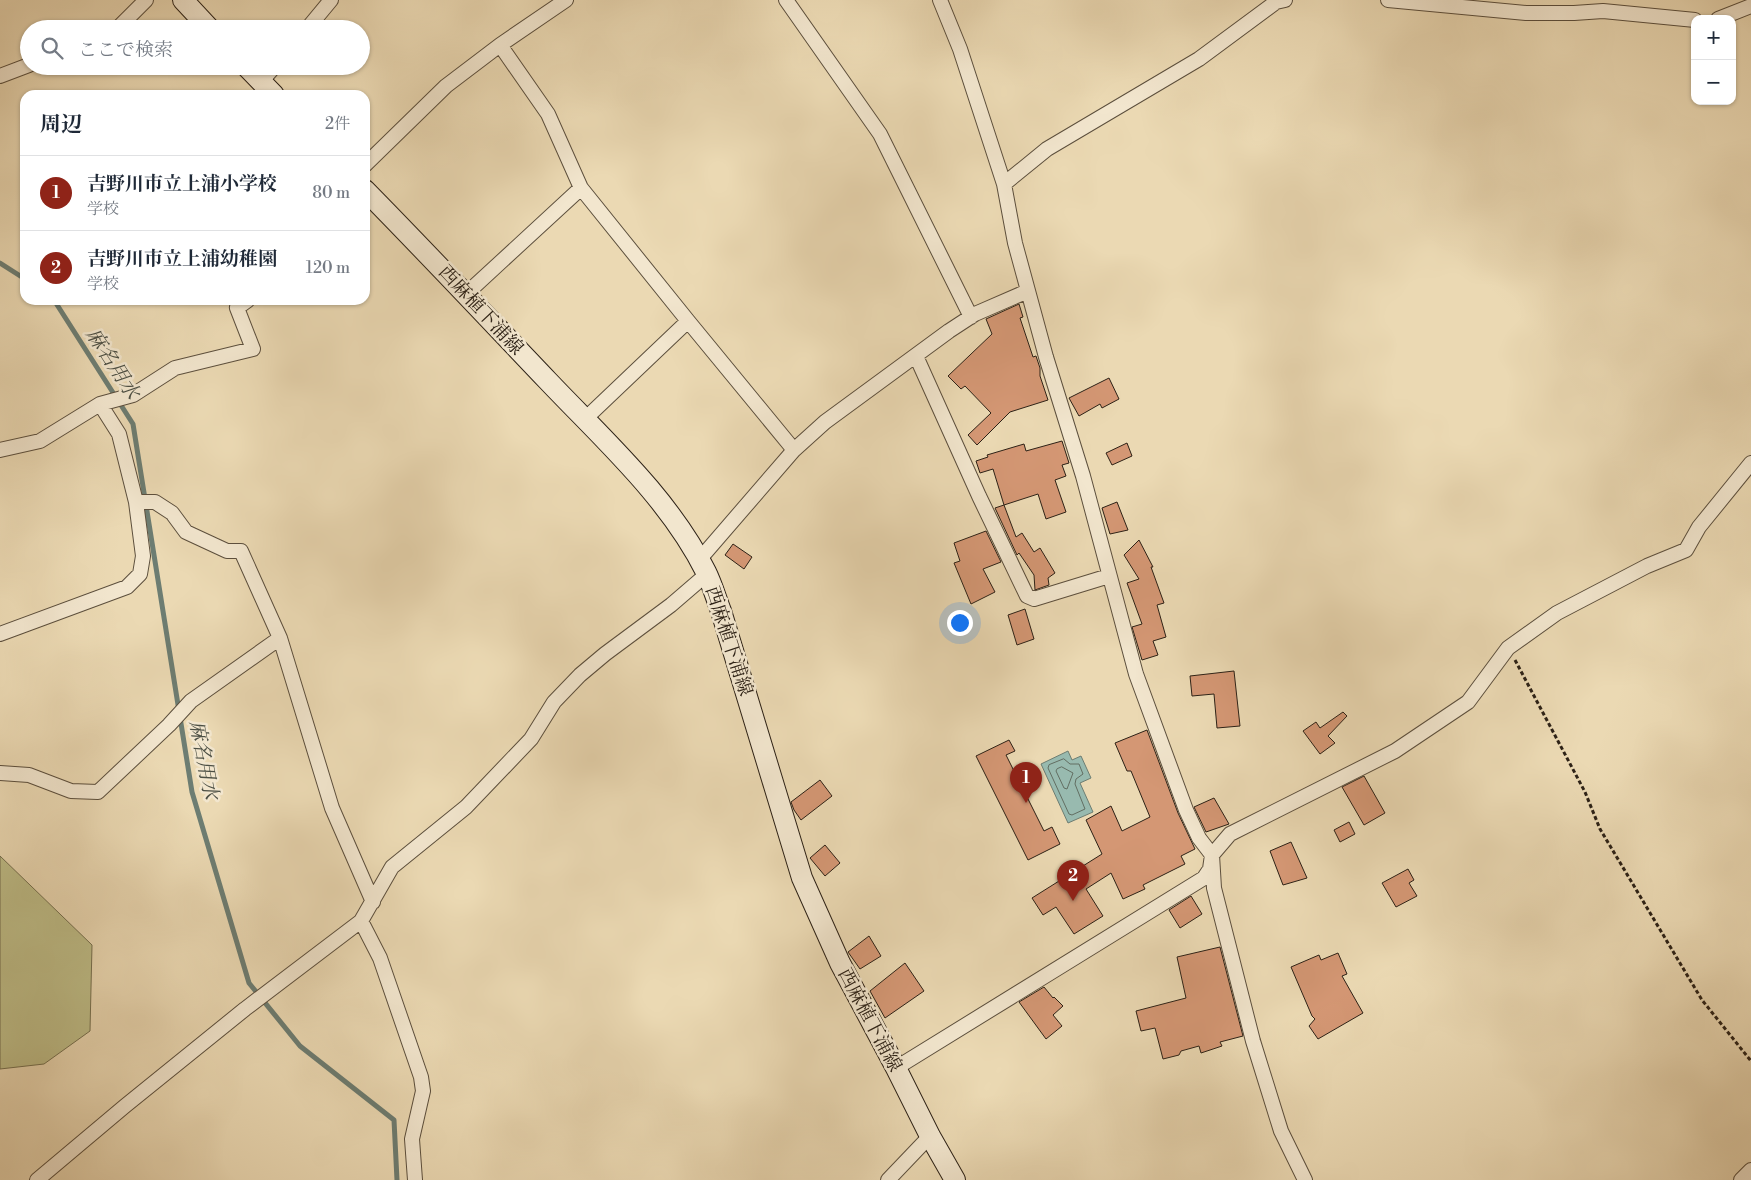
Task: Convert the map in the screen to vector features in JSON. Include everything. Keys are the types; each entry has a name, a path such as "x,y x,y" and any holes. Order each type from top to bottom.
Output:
{"main road":[{"path":"183,0 202,20"},
{"path":"255,75 268,88"},
{"name":"西麻植下浦線","path":"370,200 466,294 628,465 665,508 703,567 721,611 802,878 840,963 930,1136 956,1180"}],"street":[{"path":"126,20 146,0"},
{"path":"314,20 331,0"},
{"path":"370,160 446,86 500,45 566,0"},
{"path":"786,0 880,134 971,317"},
{"path":"940,0 960,49 1004,184 1015,243 1046,357 1083,476 1136,674 1160,744 1186,810 1199,838 1212,855 1214,888 1253,1041 1281,1131 1305,1180"},
{"path":"1388,0 1526,13 1574,14 1603,11 1691,20"},
{"path":"1586,0 1594,12"},
{"path":"1004,184 1047,149 1199,59 1278,1"},
{"path":"1728,15 1751,6"},
{"path":"500,45 548,114 581,188 794,450"},
{"path":"0,76 20,68"},
{"path":"268,88 272,75"},
{"path":"466,294 581,188"},
{"path":"37,1180 125,1106 246,1009 361,921 392,867 472,800 531,739 554,702 580,675 671,605 794,450 826,422 971,317 1028,291"},
{"path":"0,450 40,441 100,404 134,395 175,368 253,349 237,308 241,305"},
{"path":"585,420 688,321"},
{"path":"916,356 1027,596 1034,599 1109,576"},
{"path":"0,634 127,587 140,574 143,556 136,502 119,434 100,404"},
{"path":"896,1068 1204,878 1210,869 1212,855 1230,834 1395,751 1468,702 1508,648 1557,612 1647,566 1686,550 1699,527 1751,463"},
{"path":"136,502 155,502 172,513 186,532 227,551 241,550 280,638 332,808 373,902"},
{"path":"0,773 29,775 71,790 98,792 169,725 191,701 280,638"},
{"path":"361,921 380,958 421,1076 423,1091 412,1138 415,1180"},
{"path":"888,1180 930,1136"},
{"path":"1741,1180 1751,1170"}],"path":[{"path":"1508,648 1585,792 1600,829 1702,1000 1751,1062"}],"shaded area":[{"path":"0,856 92,945 90,1031 44,1064 0,1069"}],"water":[{"path":"1068,751 1072,760 1081,756 1091,778 1080,783 1093,812 1068,823 1041,764"}],"building":[{"path":"1019,304 1023,317 1020,318 1033,357 1036,356 1048,400 1010,412 977,445 968,435 991,413 965,386 961,389 948,376 992,334 986,319"},
{"path":"1109,378 1119,399 1102,408 1100,404 1079,416 1069,398"},
{"path":"1062,441 1069,463 1062,465 1066,476 1055,480 1066,512 1046,519 1038,494 1004,505 993,469 980,473 976,461 988,457 987,455 1024,444 1026,451"},
{"path":"1127,443 1132,456 1112,465 1106,453"},
{"path":"1117,502 1128,530 1110,534 1102,508"},
{"path":"1004,505 1016,537 1022,533 1034,552 1040,548 1055,573 1048,578 1049,585 1035,590 1034,575 1019,553 1017,555 995,508"},
{"path":"986,531 1001,562 983,569 995,592 971,604 954,563 960,561 954,543"},
{"path":"1139,540 1153,567 1151,567 1164,603 1157,605 1166,637 1153,641 1158,655 1142,660 1132,627 1142,624 1127,583 1139,579 1124,555"},
{"path":"733,544 752,557 744,569 725,555"},
{"path":"1025,609 1034,639 1017,645 1008,615"},
{"path":"1234,671 1240,726 1217,728 1214,694 1192,696 1190,676"},
{"path":"1343,712 1347,716 1328,736 1335,743 1320,754 1303,731 1316,722 1320,728"},
{"path":"1147,730 1178,813 1195,849 1181,856 1185,864 1143,885 1145,889 1123,899 1111,873 1086,889 1103,916 1074,934 1056,907 1043,915 1032,898 1102,854 1086,820 1111,806 1122,831 1150,817 1131,771 1127,771 1115,743"},
{"path":"1009,740 1015,751 1006,755 1044,831 1052,827 1060,844 1028,860 976,756"},
{"path":"1364,776 1385,813 1364,825 1342,787"},
{"path":"820,780 832,796 801,820 791,802"},
{"path":"1214,798 1229,824 1206,832 1194,807"},
{"path":"1349,822 1355,834 1340,842 1334,830"},
{"path":"1291,842 1307,878 1283,885 1270,851"},
{"path":"825,845 840,863 825,876 810,858"},
{"path":"1408,869 1414,880 1409,883 1417,896 1396,907 1382,883"},
{"path":"1191,896 1202,914 1180,928 1169,910"},
{"path":"869,936 881,956 860,969 848,952"},
{"path":"1220,947 1243,1036 1220,1042 1222,1046 1201,1053 1199,1046 1181,1051 1179,1055 1163,1059 1155,1028 1141,1031 1136,1011 1186,998 1177,957"},
{"path":"1338,953 1347,974 1342,976 1363,1013 1318,1039 1309,1026 1315,1019 1291,967 1319,955 1321,960"},
{"path":"905,963 924,991 885,1018 870,991"},
{"path":"1044,987 1063,1006 1053,1015 1062,1026 1046,1039 1019,1002"}],"waterway":[{"name":"麻名用水","path":"0,263 20,276"},
{"name":"麻名用水","path":"57,305 133,424 192,792 249,983 300,1046 394,1120 397,1180"}],"place":[{"name":"吉野川市立上浦小学校","path":"1026,803"},
{"name":"吉野川市立上浦幼稚園","path":"1073,901"}]}
